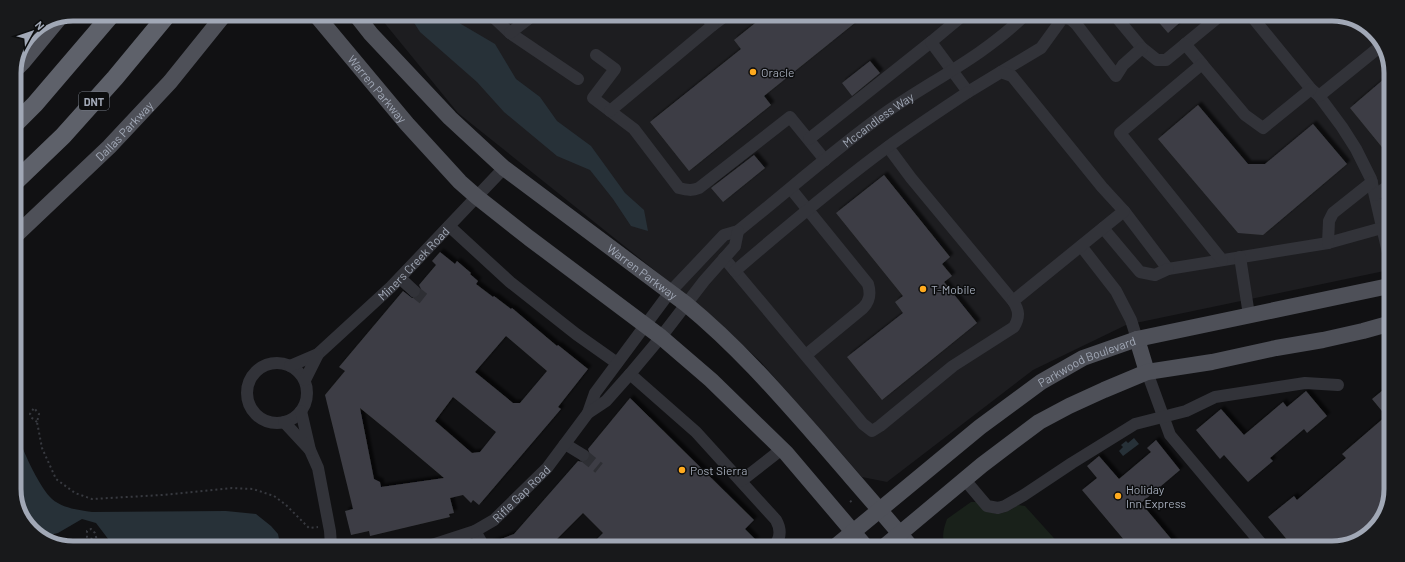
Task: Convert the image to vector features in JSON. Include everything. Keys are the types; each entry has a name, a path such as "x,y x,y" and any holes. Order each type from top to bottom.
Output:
{"highway":[{"path":"21,118 35,104 106,21"},
{"name":"DNT","path":"21,176 68,130 115,78 162,21"}],"main road":[{"name":"Dallas Parkway","path":"21,230 109,147 170,82 218,21"},
{"name":"Warren Parkway","path":"321,21 412,129 460,182 477,197 646,325 711,380 782,448 861,541"},
{"name":"Warren Parkway","path":"361,21 371,34 450,118 504,168 708,322 759,372 906,541"},
{"path":"22,63 54,25"},
{"name":"Parkwood Boulevard","path":"842,541 980,427 1041,382 1083,358 1137,339 1384,287"},
{"path":"891,541 1039,422 1069,406 1147,372 1212,362 1276,348 1323,340 1384,325"},
{"path":"1137,339 1147,372"}],"street":[{"path":"497,21 510,33 578,79"},
{"path":"510,33 526,21"},
{"path":"610,111 710,21"},
{"path":"809,139 956,21"},
{"name":"Mccandless Way","path":"670,292 724,234 738,231 888,111 951,71 1003,35 1019,21"},
{"path":"735,271 808,209 888,147 968,92 1041,48 1061,21"},
{"path":"1072,21 1116,76 1122,65 1142,48"},
{"path":"1120,21 1142,48 1158,60 1166,60 1213,21"},
{"path":"1255,21 1342,127 1356,149 1372,182 1384,222"},
{"path":"931,42 968,92"},
{"path":"1185,44 1245,115 1263,128 1378,48"},
{"path":"596,55 615,68 593,98 634,129 679,188 688,190 699,188 790,117 825,160"},
{"path":"1202,64 1120,132 1222,260"},
{"path":"1002,72 1012,76 1102,187 1124,211 1168,269"},
{"path":"724,258 863,424 872,431 880,426 953,366 1014,327 1019,316 1018,308 1013,301 911,178 888,147"},
{"name":"Miners Creek Road","path":"304,380 318,354 400,278 504,168"},
{"path":"1328,243 1329,221 1333,213 1372,182"},
{"path":"791,189 868,284 870,291 867,303 863,308 806,355"},
{"path":"1375,195 1384,189"},
{"path":"1013,301 1124,211"},
{"path":"449,226 510,282 617,364"},
{"path":"1103,228 1140,272 1155,275 1168,269 1328,243 1384,229"},
{"path":"686,304 735,246 738,231"},
{"path":"1081,246 1116,291 1131,320 1137,339"},
{"path":"1240,257 1249,315"},
{"path":"400,278 414,291"},
{"name":"Rifle Gap Road","path":"444,541 475,531 494,520 547,468 588,413 595,393 670,292"},
{"name":"Rifle Gap Road","path":"588,413 606,401 661,337 686,304"},
{"name":"Miners Creek Road","path":"290,366 318,354"},
{"path":"282,363 290,366 299,372 304,380 307,391 306,401 301,411 290,420 275,423 266,421 258,417 248,402 247,389 251,377 264,365 282,363"},
{"path":"1147,372 1170,435 1258,541"},
{"path":"630,374 696,432 777,522 779,535 776,541"},
{"path":"965,480 988,506 998,508 1024,496 1072,463 1135,424 1186,411 1215,397 1305,383 1338,385"},
{"path":"301,411 310,450 318,468 331,541"},
{"path":"284,422 310,450"},
{"path":"565,444 583,455"},
{"path":"741,481 782,448"},
{"path":"475,531 481,541"}],"path":[{"path":"37,422 30,414 34,408 39,414 37,422 42,448 56,479 75,493 92,499 162,495 232,488 253,489 274,496 286,505 309,528 329,525"},
{"path":"95,541 87,537 87,531 91,529 95,533 97,541"}],"shaded area":[{"path":"383,21 1339,21 1355,26 1369,36 1379,50 1383,63 1384,271 1126,325 1033,370 887,482 862,477 761,362 713,317 458,113"},
{"path":"413,21 456,21 495,44 516,79 540,97 557,121 591,146 625,193 644,210 648,231 631,226 613,199 590,170 557,156 504,112 477,82 420,32"},
{"path":"1134,438 1139,444 1123,456 1119,451 1123,447 1121,445 1126,441 1128,443"},
{"path":"21,442 38,479 52,499 60,505 92,512 226,511 256,514 271,526 278,534 279,541 110,541 96,523 82,519 58,533 49,535 44,532 32,521 24,506 21,492"},
{"path":"971,502 977,502 982,507 996,514 1006,512 1018,505 1025,506 1057,541 944,541 943,537 947,519"}],"building":[{"name":"Oracle","path":"758,21 856,22 764,96 771,105 689,171 650,122 741,49 734,40"},
{"path":"1158,21 1182,21 1168,33"},
{"path":"870,61 880,73 852,96 842,83"},
{"path":"1384,79 1384,150 1350,108"},
{"path":"1198,105 1248,164 1265,164 1313,124 1347,164 1263,235 1238,233 1158,139"},
{"path":"754,155 765,168 723,202 711,188"},
{"name":"T-Mobile","path":"884,175 950,257 942,264 952,276 944,282 977,323 882,400 847,357 903,313 895,302 903,296 836,213"},
{"path":"440,252 455,264 457,261 478,281 476,284 511,309 512,308 557,346 558,345 588,369 558,407 561,409 479,505 473,500 471,503 463,495 450,498 454,513 449,514 450,517 370,536 369,531 351,535 345,511 353,509 325,395 345,371 339,367 403,291 412,298 420,296 421,289 419,285 436,265 432,261","holes":["506,336 547,371 520,403 513,403 475,372","453,397 496,432 480,452 472,453 435,421","360,408 444,478 381,487 380,482 374,479"]},
{"path":"1384,389 1384,414 1372,399"},
{"path":"1306,391 1327,416 1307,433 1304,429 1270,458 1273,461 1248,482 1224,455 1220,459 1196,430 1221,409 1244,435 1283,402 1287,407"},
{"name":"Post Sierra","path":"630,398 754,520 745,529 756,540 595,541 603,533 583,513 555,541 495,541 514,534 578,461 583,462 589,459 590,455 588,449"},
{"path":"1384,418 1384,496 1379,512 1366,528 1355,536 1349,538 1339,541 1288,541 1268,517 1294,496 1297,500 1346,458 1342,454"},
{"name":"Holiday Inn Express","path":"1156,440 1180,470 1141,503 1173,541 1125,541 1082,490 1097,478 1087,466 1099,456 1119,479 1151,452 1147,448"}],"tunnel":[{"path":"414,291 424,299"},
{"path":"583,455 599,468"}],"place":[{"name":"Oracle","path":"753,72"},
{"name":"T-Mobile","path":"923,289"},
{"name":"Post Sierra","path":"682,470"},
{"name":"Holiday Inn Express","path":"1118,496"}]}
